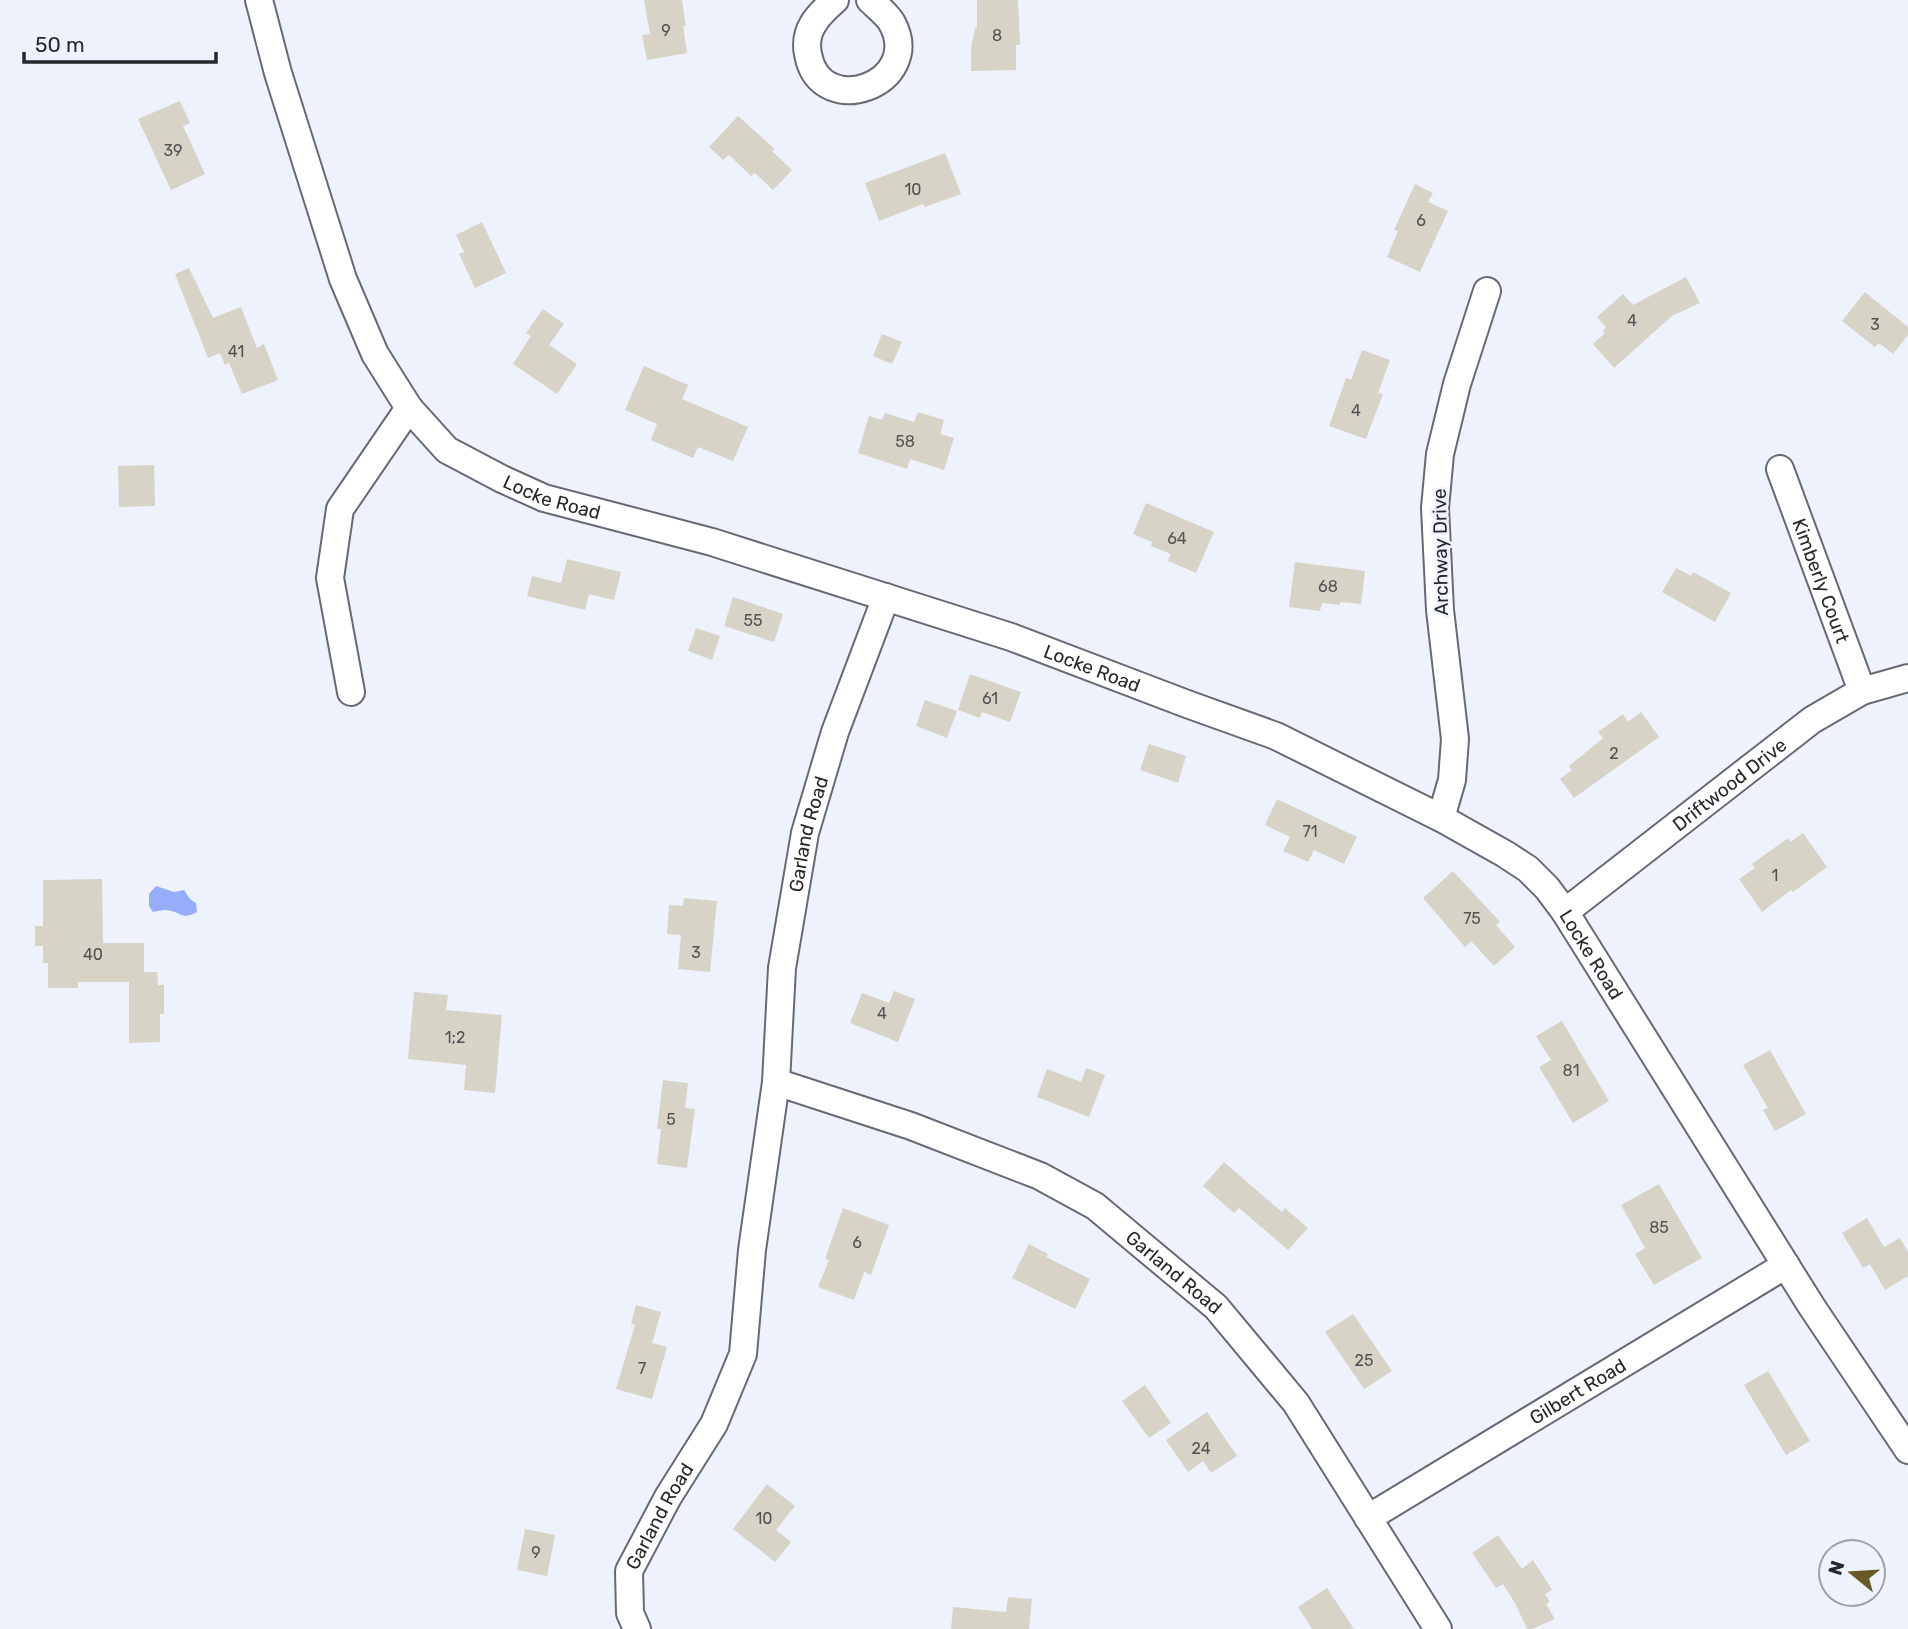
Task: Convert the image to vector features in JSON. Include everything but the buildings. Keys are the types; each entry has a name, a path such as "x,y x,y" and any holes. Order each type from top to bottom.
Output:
{"street":[{"name":"Locke Road","path":"259,0 278,73 343,279 375,354 409,408 447,450 544,498 712,542 1011,637 1276,736 1505,853 1528,869 1547,888 1564,912 1864,1387 1908,1450"},
{"path":"835,0 821,12 811,26 807,51 812,68 823,81 838,89 855,91 871,87 885,76 897,51 896,33 892,24 870,0"},
{"name":"Archway Drive","path":"1441,818 1452,780 1455,739 1440,610 1435,508 1440,454 1457,384 1487,291"},
{"path":"351,692 330,578 340,509 409,408"},
{"name":"Kimberly Court","path":"1780,468 1862,691"},
{"name":"Garland Road","path":"637,1629 630,1613 629,1571 668,1497 713,1424 743,1354 752,1250 776,1082 782,968 805,833 835,732 886,597"},
{"name":"Driftwood Drive","path":"1564,912 1812,720 1862,691 1908,678"},
{"name":"Garland Road","path":"776,1082 911,1126 1040,1176 1095,1206 1216,1307 1296,1403 1438,1629"},
{"name":"Gilbert Road","path":"1368,1518 1786,1265"}],"water":[{"path":"156,886 174,892 184,890 196,903 197,912 184,916 166,910 153,912 149,906 149,894"}]}
